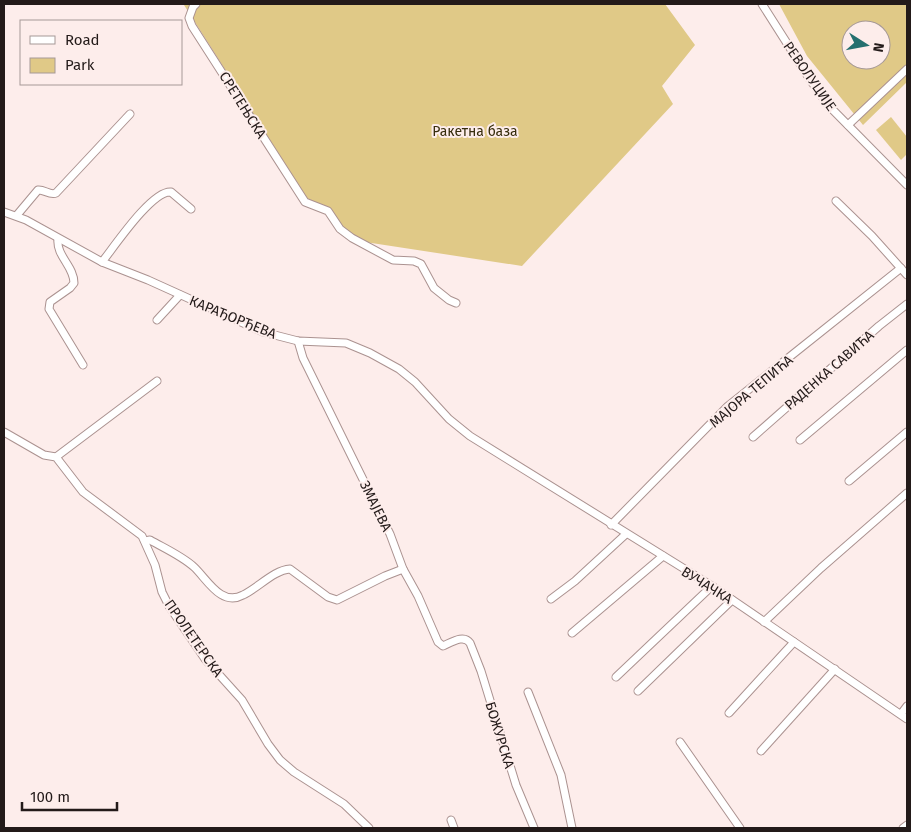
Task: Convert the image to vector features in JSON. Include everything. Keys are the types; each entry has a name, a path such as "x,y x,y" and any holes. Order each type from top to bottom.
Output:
{"street":[{"name":"СРЕТЕЊСКА","path":"196,4 189,18 192,26 305,202 325,210 331,214 340,229 352,238 393,260 414,261 421,264 434,288 448,300 456,303"},
{"name":"РЕВОЛУЦИЈЕ","path":"762,4 828,105 907,185"},
{"path":"848,125 907,69"},
{"path":"17,215 38,190 52,194 58,191 130,114"},
{"path":"102,262 142,212 163,193 171,192 191,209"},
{"path":"836,201 872,236 907,275"},
{"name":"КАРАЂОРЂЕВА","path":"4,212 17,215 102,262 263,332 298,340 346,343 379,357 399,369 415,382 459,428 503,457"},
{"path":"58,239 58,251 72,273 74,283 50,302 49,309 83,365"},
{"name":"МАЈОРА ТЕПИЋА","path":"611,524 728,406 901,268"},
{"path":"157,320 180,295"},
{"name":"РАДЕНКА САВИЋА","path":"753,437 879,326 907,304"},
{"name":"ЗМАЈЕВА","path":"298,340 307,366 390,534 403,569 412,582 440,645 443,646 462,638 468,640"},
{"path":"800,440 907,350"},
{"path":"56,458 157,381"},
{"name":"ПРОЛЕТЕРСКА","path":"4,432 44,455 56,458 83,492 138,532 145,541 155,565 162,592 170,606 205,659 242,700 268,744 280,760 294,772 344,804 369,828"},
{"path":"849,481 907,432"},
{"name":"ВУЧАЧКА","path":"503,457 712,586 904,716"},
{"path":"764,622 821,568 907,493"},
{"path":"551,599 575,581 626,534"},
{"path":"145,541 150,540 193,566 214,589 222,596 230,599 242,596 288,569 328,597 337,600 403,569"},
{"path":"572,633 663,556"},
{"path":"616,677 712,586"},
{"path":"638,691 732,600"},
{"name":"БОЖУРСКА","path":"468,640 481,671 516,785 534,828"},
{"path":"729,713 794,642"},
{"path":"761,751 835,669"},
{"path":"528,692 561,775 572,828"},
{"path":"904,716 907,706"},
{"path":"680,742 740,828"},
{"path":"451,820 454,828"},
{"path":"904,828 907,825"}],"green space":[{"name":"Ракетна база","path":"665,4 695,45 662,86 673,104 522,266 365,242 344,229 330,209 308,200 184,5"},
{"path":"779,4 907,4 907,82 863,125 807,56"},
{"path":"891,117 907,137 907,154 901,160 876,130"}]}
